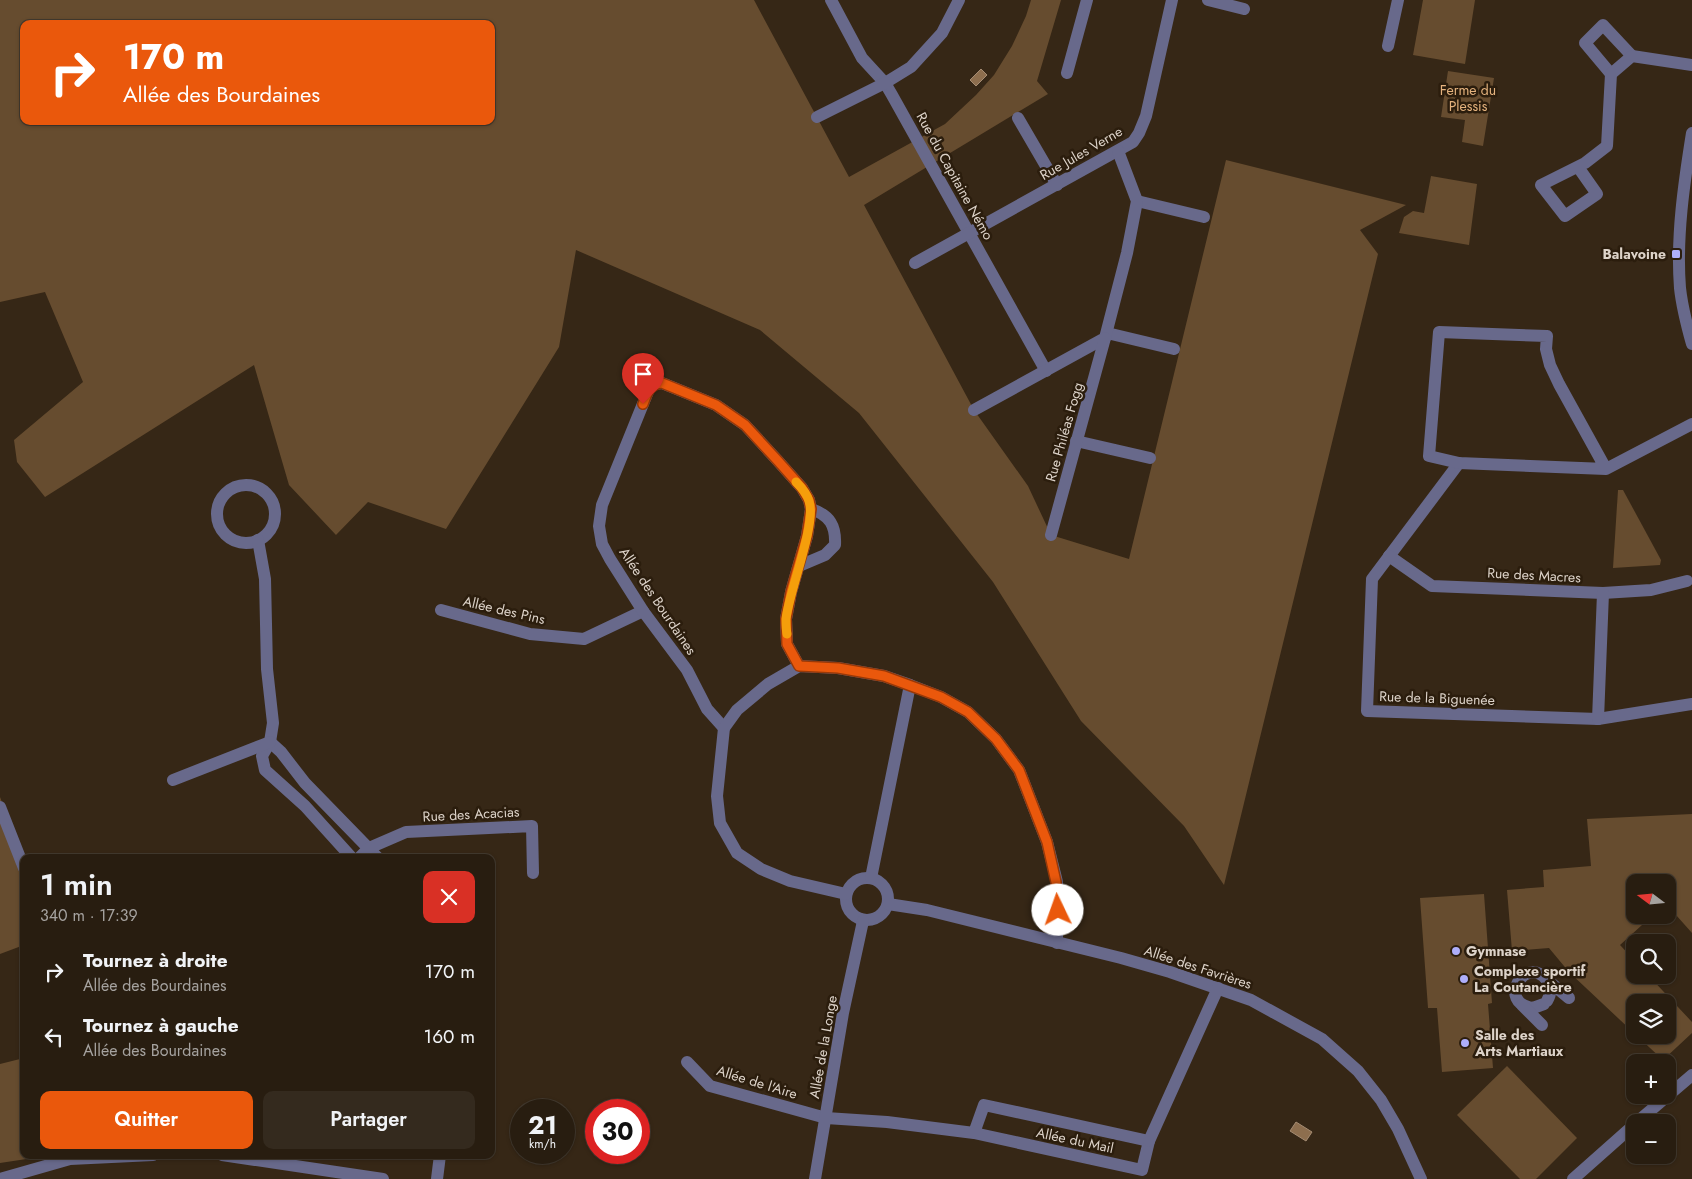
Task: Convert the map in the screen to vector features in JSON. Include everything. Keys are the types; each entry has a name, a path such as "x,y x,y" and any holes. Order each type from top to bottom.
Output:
{"street":[{"name":"Rue du Capitaine Némo","path":"831,0 862,58 885,84 1046,371"},
{"path":"817,117 885,84 911,68 929,50 942,33 959,0"},
{"path":"1067,73 1087,0"},
{"name":"Rue Jules Verne","path":"915,262 1058,185 1133,142 1146,116 1172,0"},
{"path":"1208,0 1244,10"},
{"path":"1388,46 1398,0"},
{"path":"1578,167 1606,146 1611,74 1585,43 1603,25 1632,56 1692,65"},
{"path":"1611,74 1632,56"},
{"path":"1018,118 1058,185"},
{"path":"1692,132 1687,207 1680,256 1680,290 1692,344"},
{"path":"1118,151 1137,201 1204,217"},
{"name":"Rue Philéas Fogg","path":"1051,535 1106,335 1127,253 1137,201"},
{"path":"1606,469 1558,384 1546,350 1547,336 1439,332 1429,456 1458,463 1606,469 1692,424"},
{"path":"1106,335 1174,349"},
{"name":"Rue Philéas Fogg","path":"974,410 1046,371 1106,335"},
{"name":"Allée des Bourdaines","path":"724,728 707,709 686,670 643,611 602,544 599,526 602,505 649,389 655,384 662,383 716,405 745,425 802,488 809,500 811,509"},
{"path":"1076,442 1150,458"},
{"name":"Rue de la Biguenée","path":"1458,463 1372,579 1367,711 1598,719 1641,714 1692,704"},
{"path":"248,485 258,487 266,492 272,500 275,508 275,518 272,527 266,535 258,540 249,543 240,542 224,532 219,523 219,505 223,496 230,490 248,485"},
{"path":"799,566 825,555 835,545 836,532 831,522 820,512 811,509 807,536 799,566 786,619 787,644 799,666"},
{"path":"258,540 265,579 267,669 273,723 270,742 262,756 265,770 304,806 348,854"},
{"name":"Rue des Macres","path":"1389,556 1432,586 1603,594 1651,590 1687,581"},
{"path":"1598,719 1603,594"},
{"name":"Allée des Pins","path":"441,610 530,634 584,639 643,611"},
{"path":"846,894 790,881 761,869 737,853 720,823 717,796 724,728 737,710 768,684 799,666 838,668 884,676 910,685 941,697 968,712 996,739 1019,770 1047,842 1056,882 1057,943"},
{"path":"871,878 910,685"},
{"path":"173,780 270,742"},
{"path":"270,742 281,752 305,783 374,854"},
{"path":"0,807 20,858"},
{"name":"Rue des Acacias","path":"363,854 369,848 406,832 532,826 533,872"},
{"path":"865,878 871,878 883,885 887,890 888,904 886,910 876,919 862,920 851,914 847,908 846,894 853,883 865,878"},
{"name":"Allée des Favrières","path":"888,904 928,910 1170,972 1250,1000 1322,1039 1358,1071 1381,1100 1402,1136 1421,1179"},
{"name":"Allée de la Longe","path":"815,1179 843,1013 862,920"},
{"path":"1542,1025 1520,1003 1515,986 1520,978 1531,973 1542,976 1569,998"},
{"path":"1520,1003 1528,1008 1533,1008 1546,1002 1550,993 1549,985 1542,976"},
{"name":"Allée du Mail","path":"826,1118 887,1122 974,1133 1142,1170 1149,1141 1218,988"},
{"name":"Allée de l'Aire","path":"687,1062 710,1086 826,1118"},
{"path":"1646,1114 1692,1075"},
{"name":"Allée du Mail","path":"974,1133 984,1105 1149,1141"},
{"path":"1573,1179 1626,1132"},
{"path":"0,1179 67,1159"},
{"path":"244,1159 332,1175 383,1179"},
{"path":"437,1179 440,1159"}],"green space":[{"path":"0,0 754,0 849,177 945,124 994,75 1012,46 1031,0 1061,0 1037,81 1048,94 864,205 974,410 1028,486 1051,535 1129,559 1226,160 1406,205 1360,230 1378,254 1224,885 1184,826 1081,721 993,582 859,413 760,330 576,250 559,347 446,529 368,502 336,535 289,485 254,365 45,497 17,462 14,440 83,382 45,292 0,302"},
{"path":"1423,0 1475,0 1465,64 1413,55"},
{"name":"Ferme du Plessis","path":"1448,71 1494,78 1483,146 1462,142 1465,120 1441,117"},
{"path":"1431,176 1477,184 1469,245 1399,233 1404,217 1413,211 1424,213"},
{"path":"1618,490 1623,490 1661,560 1660,565 1613,568"},
{"path":"0,797 21,854 20,946 0,954"},
{"path":"1692,814 1692,933 1676,915 1676,874 1626,874 1626,924 1643,924 1632,934 1626,934 1626,940 1620,945 1626,951 1626,984 1656,984 1666,994 1626,994 1626,1026 1569,972 1549,948 1512,951 1507,890 1544,887 1543,870 1591,866 1587,819"},
{"name":"Gymnase","path":"1484,894 1492,1003 1488,1004 1493,1068 1442,1072 1437,1008 1428,1008 1420,898"},
{"path":"1676,1005 1692,1022 1692,1033 1669,1054 1657,1054 1646,1044 1676,1044"},
{"path":"20,1059 20,1159 26,1159 0,1163 0,1064"},
{"path":"1507,1066 1577,1138 1536,1179 1520,1179 1457,1115"}],"shaded area":[{"path":"981,69 987,75 976,86 970,80"},
{"path":"1296,1122 1312,1132 1306,1141 1290,1131"}],"slow traffic":[{"path":"787,634 786,619 791,592 807,536 811,509 809,500 796,482"}],"place":[{"name":"Balavoine","path":"1676,254"},
{"name":"Gymnase","path":"1456,951"},
{"name":"Complexe sportif La Coutancière","path":"1464,979"},
{"name":"Salle des Arts Martiaux","path":"1465,1043"}],"route":[{"path":"643,404 649,389 655,384 662,383 716,405 745,425 802,488 809,500 811,509 807,536 791,592 786,619 787,644 799,666 838,668 884,676 941,697 968,712 996,739 1019,770 1047,842 1056,882 1058,910"}]}
